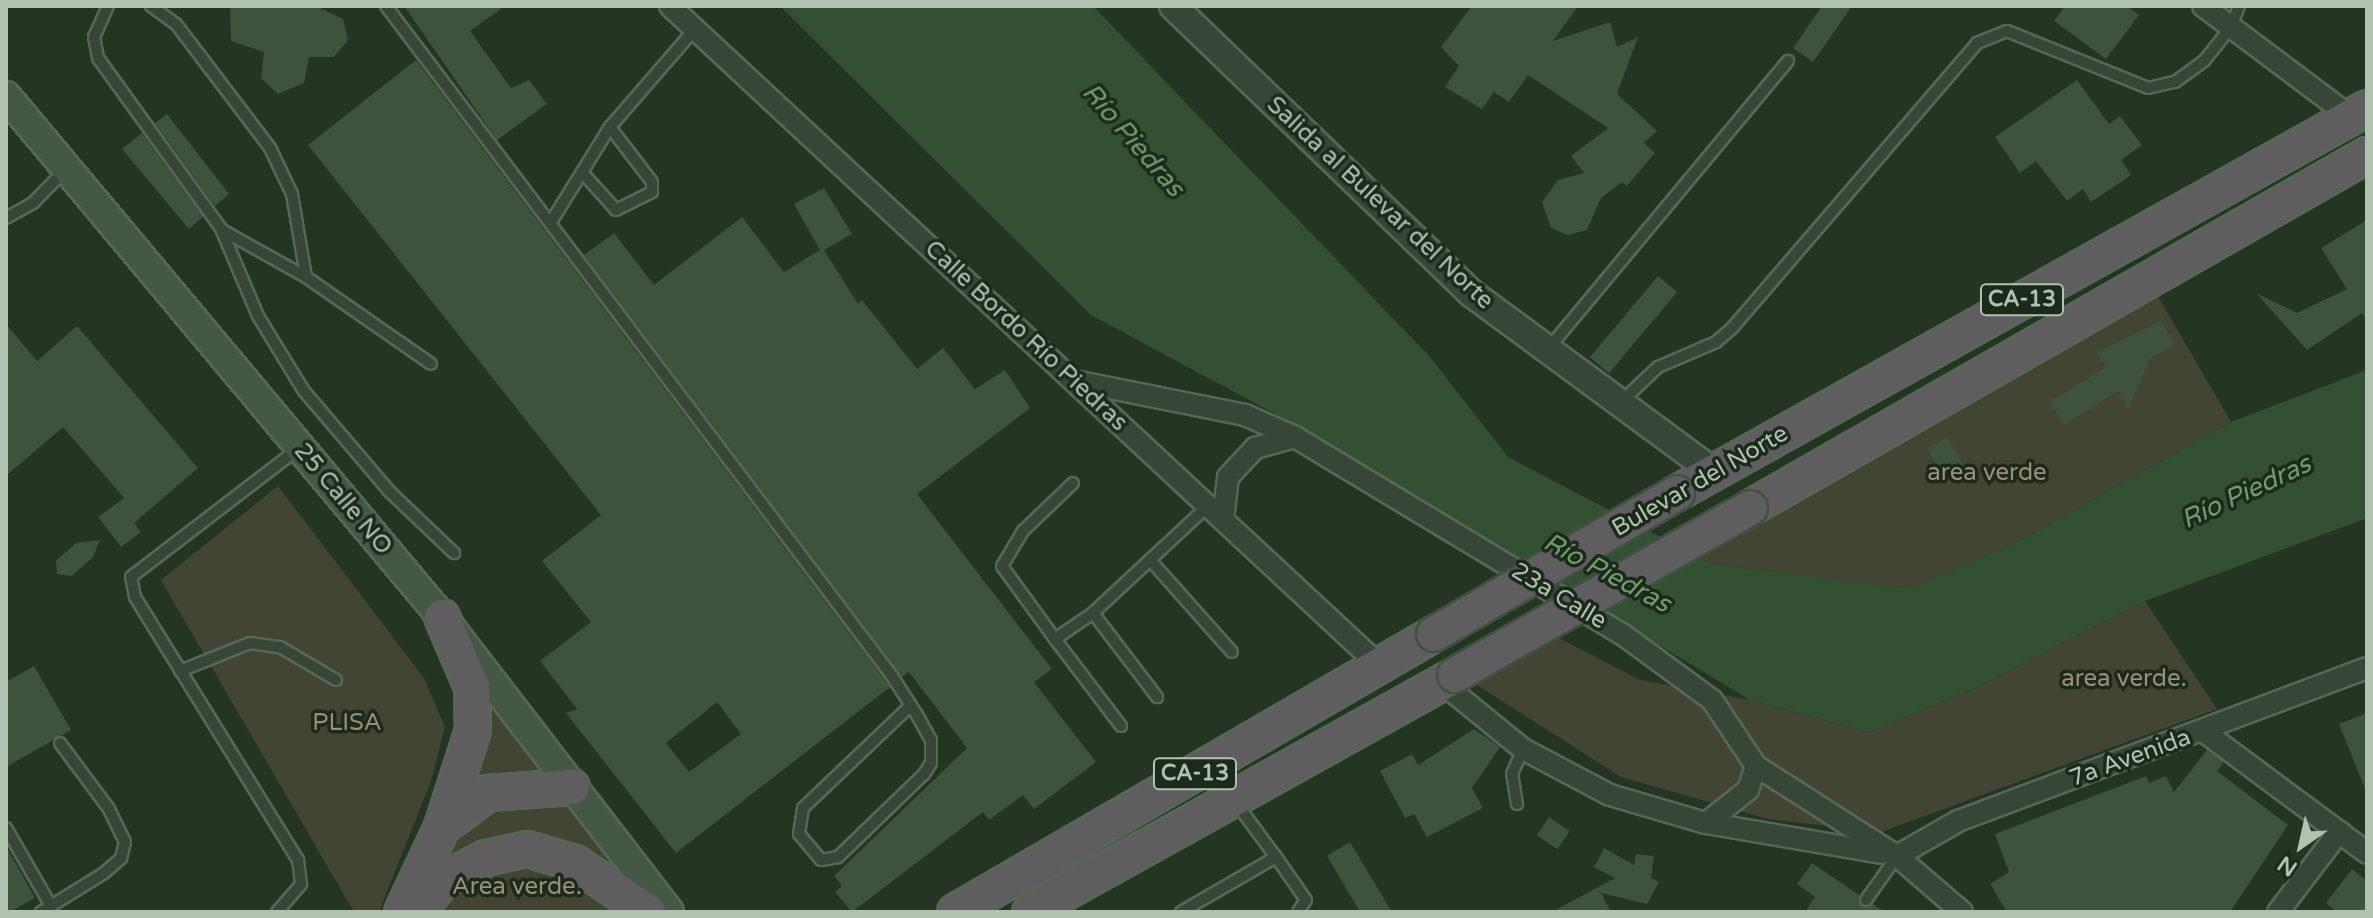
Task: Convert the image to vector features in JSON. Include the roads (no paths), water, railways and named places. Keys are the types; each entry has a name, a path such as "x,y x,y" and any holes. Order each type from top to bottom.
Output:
{"highway":[{"name":"Bulevar del Norte","path":"955,912 1677,493 2359,112"},
{"name":"Bulevar del Norte","path":"1030,912 1448,679 2367,155"},
{"path":"402,912 442,827 473,730 472,687 442,617"},
{"path":"442,827 488,793 572,787"},
{"path":"418,912 442,881 486,858 527,849 575,863 648,912"},
{"path":"1044,912 1070,890"}],"main road":[{"name":"25 Calle NO","path":"6,96 442,617 669,912"}],"street":[{"name":"Calle Bordo Río Piedras","path":"670,6 1381,667"},
{"name":"Salida al Bulevar del Norte","path":"1173,6 1471,293 1714,472"},
{"path":"2203,6 2359,112"},
{"name":"23a Calle","path":"1073,381 1245,415 1295,437 1622,634 1712,700 1756,766 1897,856 1957,910"},
{"path":"1216,513 1228,477 1255,448 1295,437"},
{"name":"7a Avenida","path":"1897,856 1958,821 2367,668"},
{"path":"1448,679 1523,749 1610,795 1706,823 1897,856"},
{"path":"2203,731 2367,853"},
{"path":"1706,823 1748,790 1756,766"},
{"path":"2278,912 2339,832"}],"lane":[{"path":"108,6 94,37 98,58 222,230 258,316 304,391 389,491 454,553"},
{"path":"151,6 176,24 270,148 292,194 306,277"},
{"path":"386,6 470,124 551,222 911,705 931,740 931,763 838,857 821,860 799,834 803,808 911,705"},
{"path":"1620,403 1658,367 1716,342 1733,327 1977,43 2007,31 2148,88 2175,82 2204,61 2231,27 2239,6"},
{"path":"551,222 610,127 695,29"},
{"path":"1547,350 1788,61"},
{"path":"582,172 616,210 652,192 652,182 610,127"},
{"path":"6,218 33,203 66,168"},
{"path":"222,230 306,277 431,364"},
{"path":"277,912 301,884 298,860 135,597 131,577 300,447"},
{"path":"1073,483 1023,531 1002,566 1121,726"},
{"path":"1055,639 1093,613 1150,560 1216,513"},
{"path":"1150,560 1232,652"},
{"path":"1093,613 1157,697"},
{"path":"180,671 250,643 280,647 336,680"},
{"path":"6,828 46,909 104,873 121,858 125,842 109,809 60,743"},
{"path":"1517,804 1512,774 1523,749"},
{"path":"1232,799 1306,900 1298,912"},
{"path":"1866,900 1897,856"},
{"path":"1181,912 1276,857"}],"water":[{"name":"Río Piedras","path":"780,6 1093,6 1430,357 1508,457 1712,564 1910,589 2018,542 2231,422 2367,370 2367,518 2145,601 1973,689 1869,732 1750,700 1277,415 1091,315"}],"park label":[{"name":"area verde","path":"1987,473"},
{"name":"area verde.","path":"2124,679"},
{"name":"PLISA","path":"347,723"},
{"name":"Area verde.","path":"517,887"}]}
